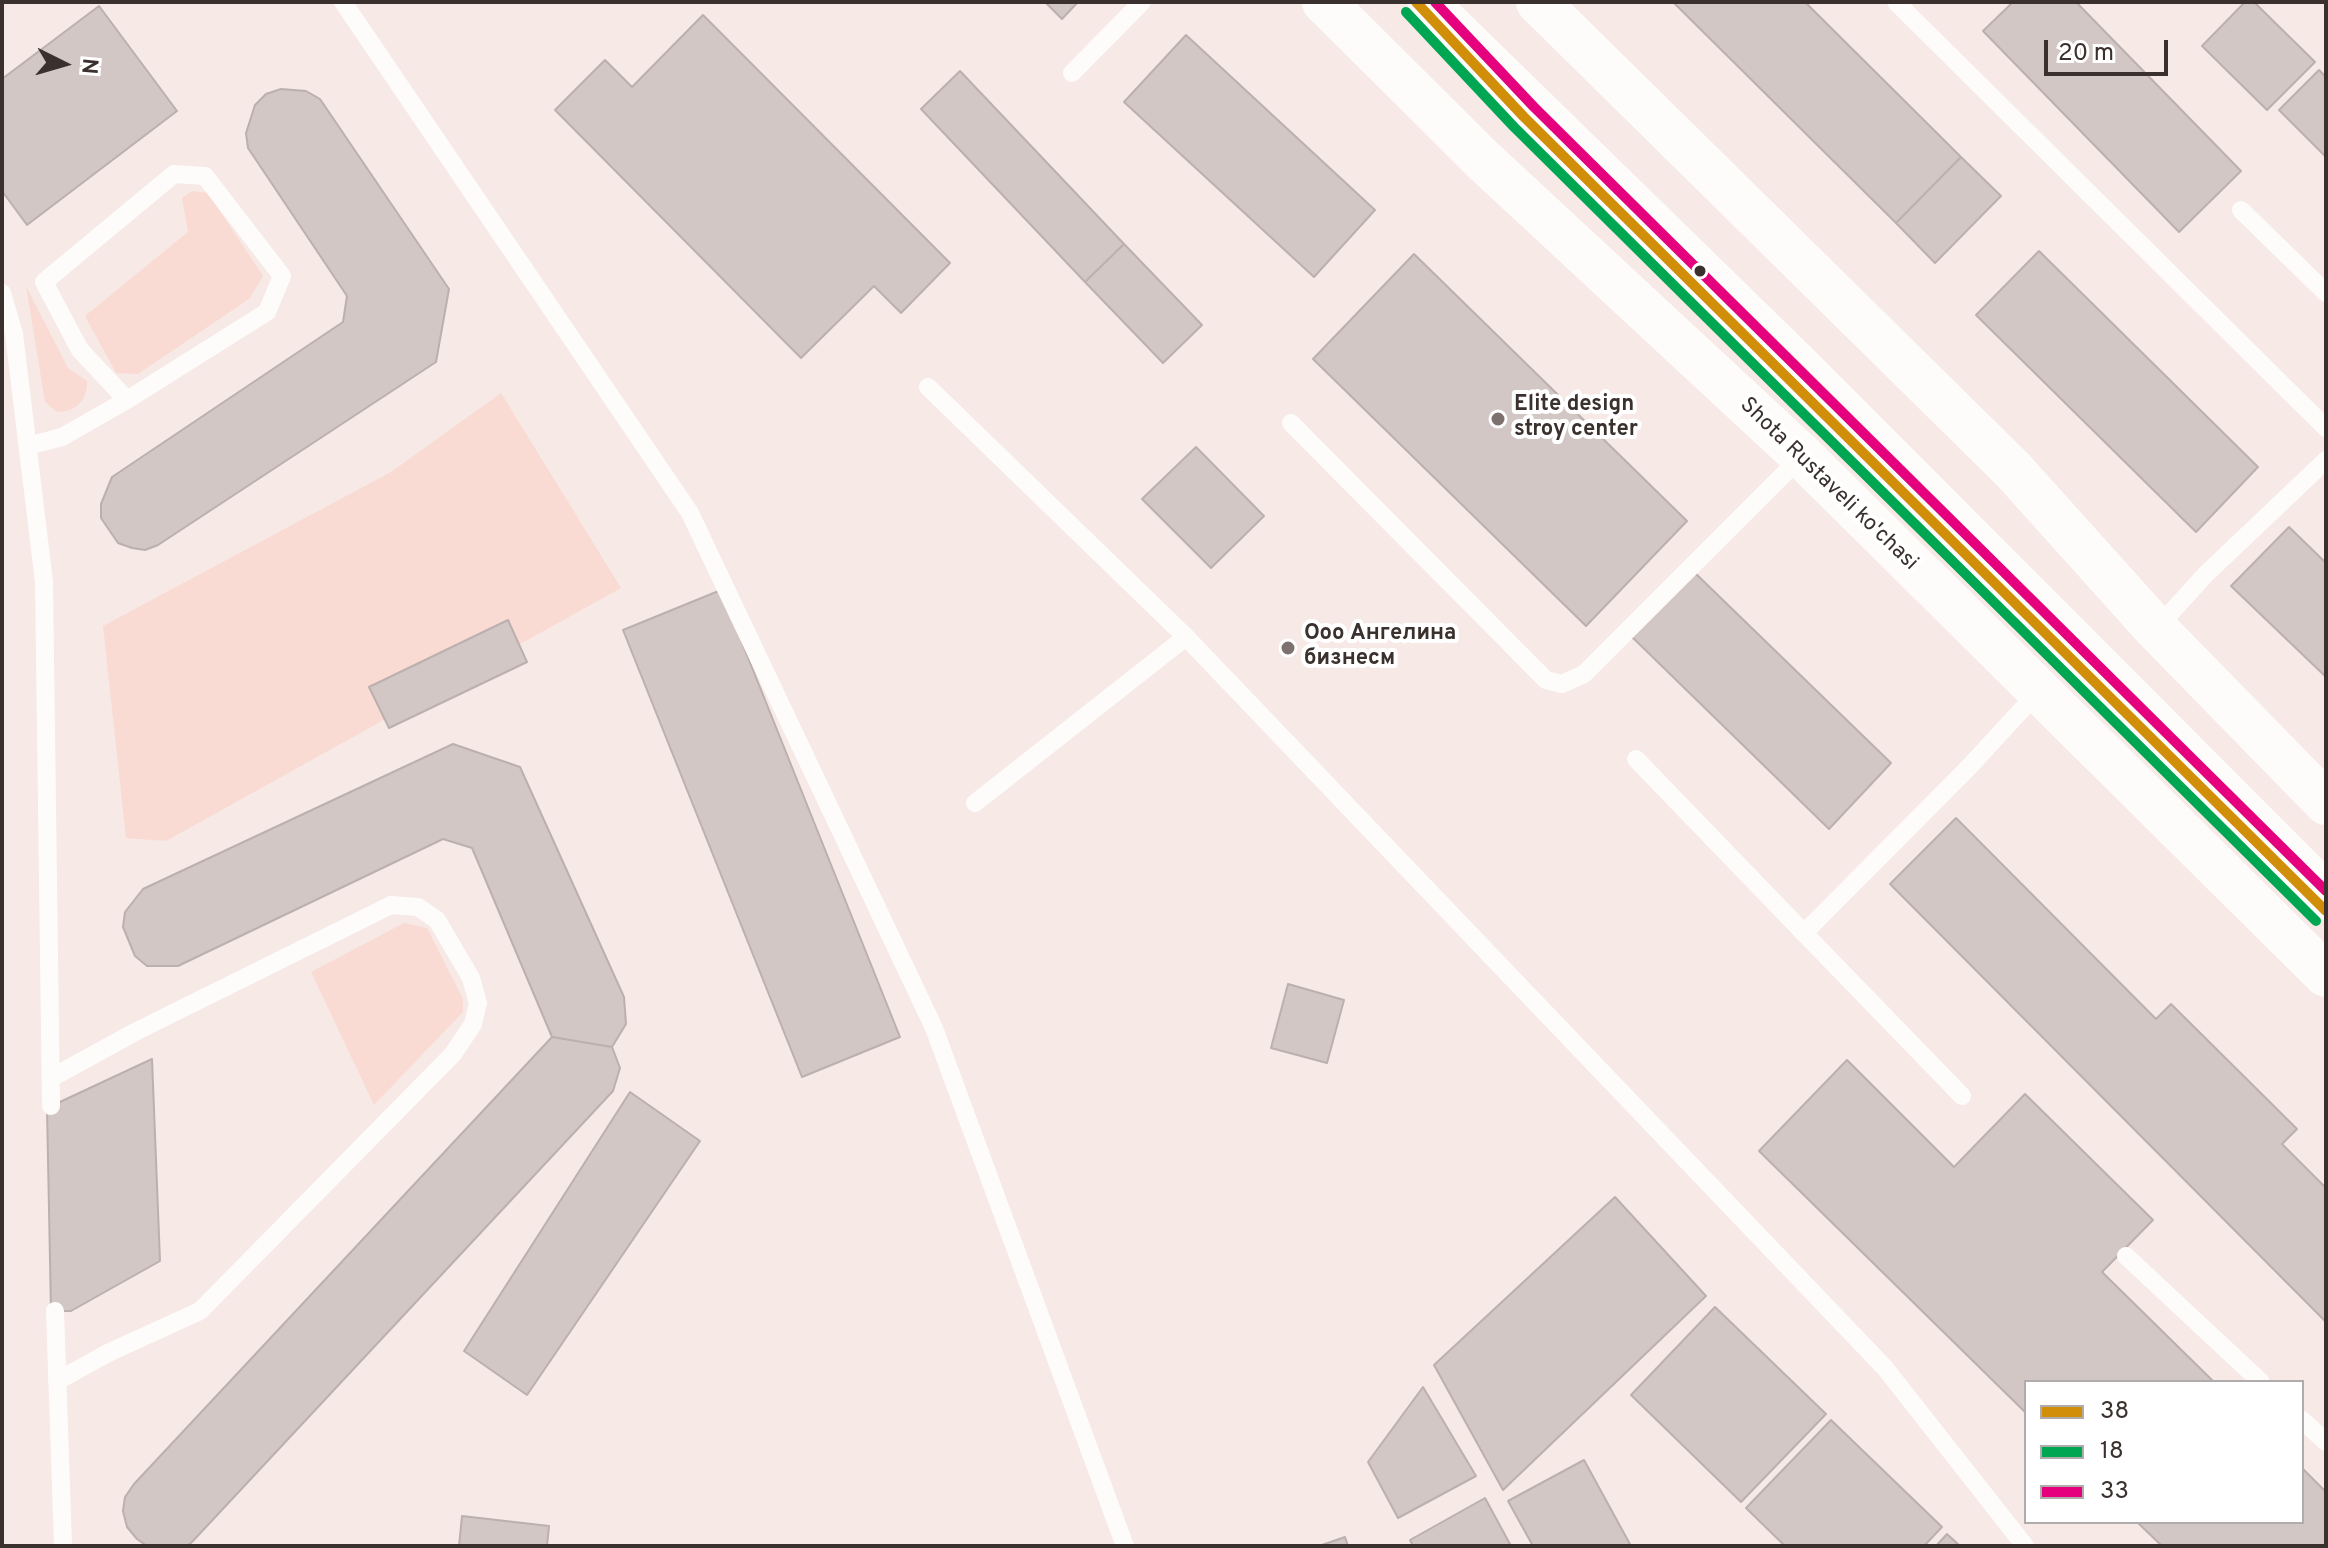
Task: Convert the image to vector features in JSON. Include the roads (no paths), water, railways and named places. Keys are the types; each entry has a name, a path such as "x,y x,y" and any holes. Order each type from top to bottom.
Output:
{"main road":[{"name":"Shota Rustaveli ko'chasi","path":"1324,2 1483,160 1802,456 2326,975"},
{"path":"1538,2 2013,470 2156,629 2326,803"}],"lane":[{"path":"343,2 690,513 934,1028 1125,1546"},
{"path":"1072,73 1142,2"},
{"path":"1416,2 1524,117 2326,911"},
{"path":"1444,2 1809,358 2326,876"},
{"path":"1896,2 2326,428"},
{"path":"28,446 62,437 127,400 267,312 282,276 205,176 174,174 44,282 80,350 127,400"},
{"path":"2241,210 2326,293"},
{"path":"2,293 14,334 44,582 51,1106"},
{"path":"928,387 1186,637 1885,1368 2025,1546"},
{"path":"1291,423 1546,680 1562,684 1584,674 1802,456"},
{"path":"2156,629 2206,574 2326,460"},
{"path":"975,803 1186,637"},
{"path":"1804,933 1969,767 2038,692"},
{"path":"1636,759 1962,1096"},
{"path":"51,1078 137,1031 391,905 418,907 437,920 476,990 478,1003 473,1024 453,1054 200,1311 57,1381"},
{"path":"2126,1256 2259,1380"},
{"path":"55,1311 63,1546"},
{"path":"2304,1422 2326,1442"}],"place":[{"name":"Elite design stroy center","path":"1498,419"},
{"name":"Ооо Ангелина бизнесм","path":"1288,648"}]}
